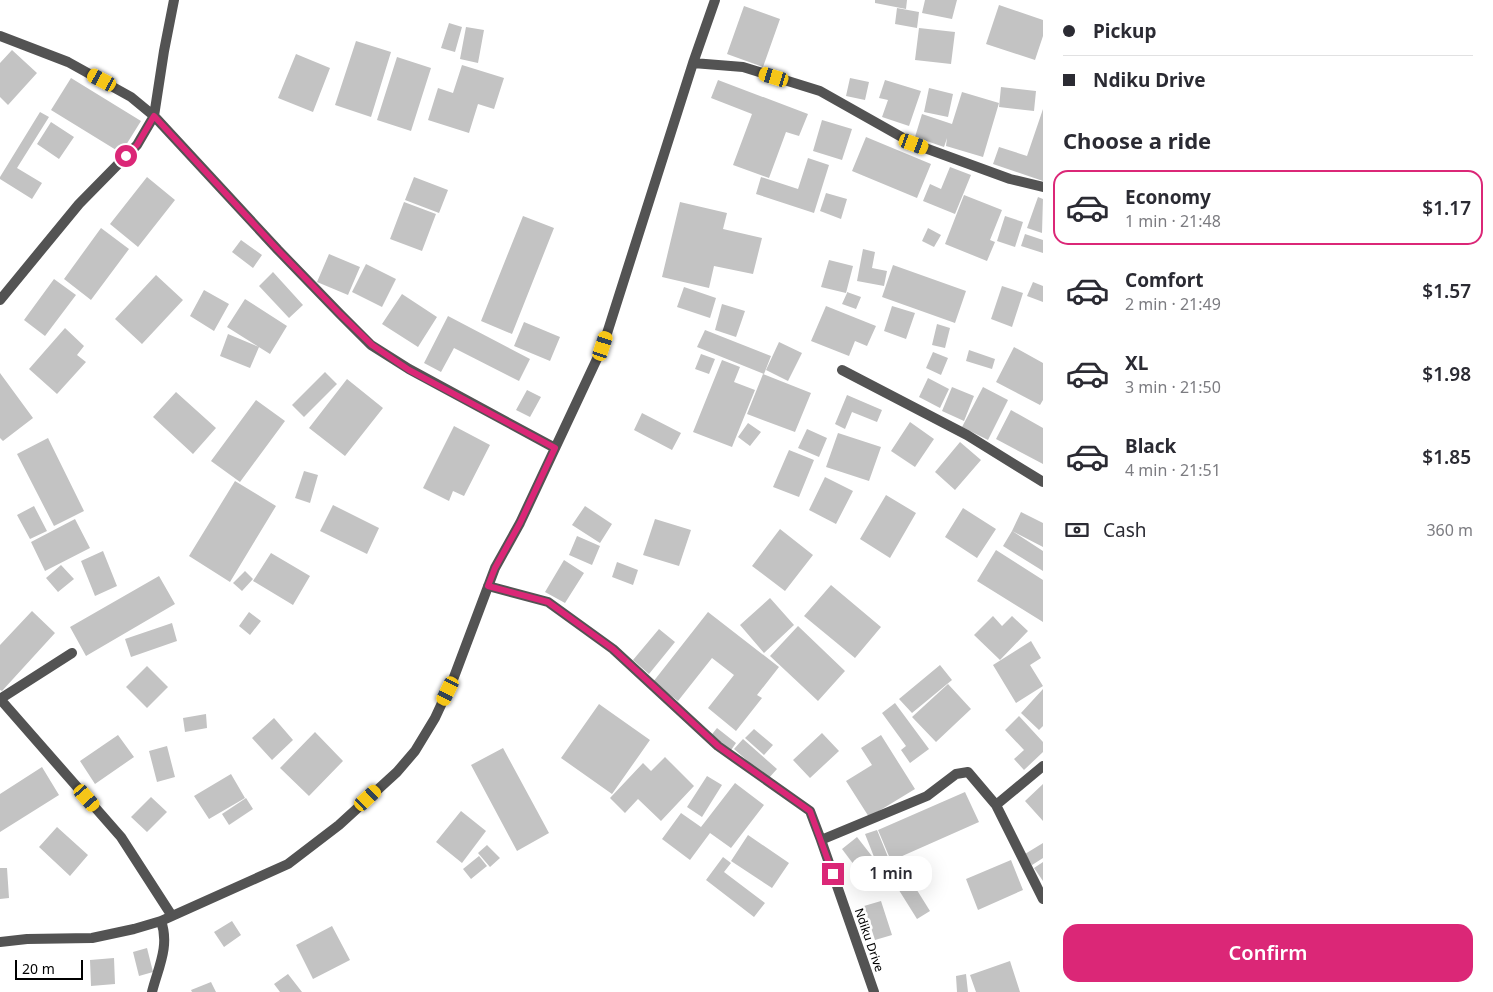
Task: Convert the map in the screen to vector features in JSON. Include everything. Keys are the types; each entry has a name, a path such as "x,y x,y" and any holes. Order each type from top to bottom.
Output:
{"street":[{"path":"0,300 79,204 137,145 154,116 174,0"},
{"path":"0,942 27,939 92,938 161,921 288,864 339,825 398,772 415,751 435,718 454,677 495,568 520,523 603,346 693,63 716,0"},
{"path":"0,36 68,62 131,97 154,116 278,250 372,345 409,370 555,448"},
{"path":"693,63 743,67 820,91 914,144 1010,179 1043,187"},
{"path":"842,370 967,435 1043,482"},
{"name":"Ndiku Drive","path":"488,586 548,602 613,649 718,746 810,811 874,992"},
{"path":"72,653 0,699 122,837 172,916"},
{"path":"996,804 1043,766"},
{"path":"821,840 927,796 956,774 968,772 996,804 1043,899"},
{"path":"152,992 160,967 163,949 164,930 161,921"}],"building":[{"path":"875,0 907,0 906,9 875,3"},
{"path":"925,0 957,0 952,19 922,13"},
{"path":"999,5 1043,20 1043,36 1035,60 986,44"},
{"path":"744,6 780,19 763,67 727,54"},
{"path":"897,8 919,12 917,28 895,24"},
{"path":"449,23 462,27 455,52 441,48"},
{"path":"466,27 484,30 478,63 460,59"},
{"path":"919,28 955,32 951,64 915,60"},
{"path":"356,41 391,52 371,117 335,105"},
{"path":"12,50 37,73 8,105 0,97 0,63"},
{"path":"296,54 330,68 313,112 278,98"},
{"path":"397,57 431,68 411,131 377,120"},
{"path":"462,65 504,78 494,109 478,104 469,133 428,120 438,88 453,93"},
{"path":"71,78 141,121 121,153 51,110"},
{"path":"850,78 869,82 865,100 846,96"},
{"path":"718,80 808,114 799,136 786,132 769,178 733,165 752,114 711,98"},
{"path":"885,80 921,91 909,126 882,117 888,100 879,98"},
{"path":"1001,87 1036,91 1034,111 999,107"},
{"path":"929,88 953,94 948,117 924,112"},
{"path":"962,92 999,103 983,157 946,146 947,138 944,147 915,137 922,114 952,124"},
{"path":"1043,109 1043,181 993,164 999,147 1027,156"},
{"path":"40,112 49,117 17,168 42,183 32,199 0,179 0,177"},
{"path":"822,120 852,129 842,160 813,151"},
{"path":"51,122 74,137 59,159 37,144"},
{"path":"866,137 931,164 917,198 852,171"},
{"path":"808,158 829,165 814,213 756,194 761,177 798,189"},
{"path":"950,167 971,175 955,214 923,201 930,184 941,189"},
{"path":"147,177 175,200 138,247 110,224"},
{"path":"414,177 448,190 439,213 405,200"},
{"path":"826,193 847,199 841,219 820,211"},
{"path":"964,195 1002,210 990,240 995,242 987,261 945,244"},
{"path":"1038,197 1043,199 1042,233 1027,228"},
{"path":"404,202 436,214 422,251 390,239"},
{"path":"680,202 727,213 723,229 762,238 753,274 714,266 709,288 662,277"},
{"path":"523,216 554,228 512,334 481,321"},
{"path":"1005,216 1023,222 1015,247 997,241"},
{"path":"101,228 129,249 91,300 64,279"},
{"path":"928,228 941,235 934,247 922,241"},
{"path":"1025,234 1043,240 1043,253 1021,246"},
{"path":"241,240 262,255 253,268 232,252"},
{"path":"863,249 875,252 872,268 887,271 884,286 857,281"},
{"path":"329,254 360,267 348,295 317,282"},
{"path":"829,260 853,266 846,293 821,287"},
{"path":"366,264 396,279 382,307 352,292"},
{"path":"893,265 966,291 955,323 882,297"},
{"path":"273,272 303,305 289,318 259,286"},
{"path":"156,275 183,300 142,344 115,319"},
{"path":"54,279 76,295 45,336 24,320"},
{"path":"1033,282 1043,286 1043,302 1027,296"},
{"path":"1002,286 1023,293 1012,327 991,319"},
{"path":"684,287 716,298 710,318 677,307"},
{"path":"204,290 229,304 214,331 190,316"},
{"path":"847,293 861,297 856,309 842,304"},
{"path":"402,294 437,317 418,347 382,324"},
{"path":"245,299 287,326 270,354 227,327"},
{"path":"722,304 745,311 736,337 715,330"},
{"path":"826,306 876,326 867,346 855,341 849,356 811,341"},
{"path":"892,306 915,313 906,339 884,331"},
{"path":"448,316 530,359 519,381 454,348 441,372 424,363"},
{"path":"524,322 560,337 550,361 514,346"},
{"path":"937,324 950,328 945,348 932,345"},
{"path":"65,328 84,346 77,355 86,362 57,394 29,369"},
{"path":"705,330 771,356 764,374 697,347"},
{"path":"228,334 259,347 250,368 220,356"},
{"path":"779,342 802,353 788,381 766,370"},
{"path":"1014,347 1043,363 1043,400 1040,405 996,382"},
{"path":"969,350 995,359 992,369 966,361"},
{"path":"933,352 948,358 941,375 926,368"},
{"path":"701,354 715,359 709,374 695,369"},
{"path":"722,360 740,367 734,382 755,390 732,447 693,432"},
{"path":"325,372 337,384 304,417 292,405"},
{"path":"0,373 33,418 3,441 0,438"},
{"path":"763,374 811,393 795,432 747,414"},
{"path":"928,378 949,389 940,408 919,397"},
{"path":"347,379 383,408 345,456 309,428"},
{"path":"952,387 974,396 964,421 942,411"},
{"path":"983,387 1008,400 988,440 962,427"},
{"path":"527,390 541,397 530,417 516,410"},
{"path":"176,392 216,428 193,454 153,417"},
{"path":"847,395 882,410 877,422 852,412 845,429 835,424"},
{"path":"256,400 285,421 240,482 211,461"},
{"path":"1011,410 1043,428 1043,464 996,439"},
{"path":"642,413 681,433 672,450 634,430"},
{"path":"910,422 934,439 915,467 891,451"},
{"path":"748,423 761,432 750,446 738,437"},
{"path":"454,426 490,445 464,496 453,491 449,501 423,488"},
{"path":"807,429 827,438 819,457 798,448"},
{"path":"838,433 881,447 869,481 826,467"},
{"path":"48,438 84,511 54,526 17,454"},
{"path":"960,442 981,460 955,490 935,472"},
{"path":"789,450 814,460 799,497 773,487"},
{"path":"304,471 318,475 310,503 295,498"},
{"path":"825,477 853,491 836,524 809,510"},
{"path":"235,481 276,506 230,582 189,556"},
{"path":"886,495 916,513 890,558 860,539"},
{"path":"333,505 379,528 367,554 320,531"},
{"path":"34,506 47,531 30,539 17,515"},
{"path":"585,506 612,524 600,543 572,525"},
{"path":"963,508 996,529 977,558 945,537"},
{"path":"1021,512 1043,523 1043,547 1012,531"},
{"path":"75,519 90,548 45,571 31,542"},
{"path":"655,519 691,530 679,566 643,555"},
{"path":"780,529 813,555 785,591 752,566"},
{"path":"1012,531 1043,551 1043,571 1003,546"},
{"path":"577,536 600,546 592,565 569,555"},
{"path":"996,550 1043,580 1043,622 977,581"},
{"path":"103,551 117,586 95,596 81,561"},
{"path":"271,553 310,576 293,605 253,581"},
{"path":"564,560 584,573 565,603 545,592"},
{"path":"617,562 638,570 633,585 612,577"},
{"path":"61,565 74,579 58,592 46,578"},
{"path":"245,571 253,579 242,591 233,583"},
{"path":"159,576 175,604 86,656 70,627"},
{"path":"831,585 881,627 855,658 804,616"},
{"path":"770,598 794,625 764,653 740,625"},
{"path":"32,611 55,633 2,691 0,690 0,645"},
{"path":"249,612 261,621 250,635 239,626"},
{"path":"708,612 779,667 757,695 762,698 736,731 708,708 734,675 712,658 678,701 653,682"},
{"path":"993,616 1002,626 1012,616 1028,631 1000,660 974,635"},
{"path":"172,623 177,641 131,657 125,639"},
{"path":"798,626 845,671 818,701 770,656"},
{"path":"659,629 675,642 649,674 633,660"},
{"path":"1031,641 1041,658 1030,665 1043,686 1016,703 993,665"},
{"path":"940,665 952,680 912,713 899,699"},
{"path":"147,666 168,687 147,708 126,687"},
{"path":"948,684 971,709 936,742 912,717"},
{"path":"1043,689 1043,726 1039,730 1021,713"},
{"path":"895,703 929,749 910,763 901,750 906,746 882,713"},
{"path":"599,704 650,740 612,794 561,758"},
{"path":"206,714 207,728 185,732 183,718"},
{"path":"1019,716 1043,742 1043,752 1024,770 1014,759 1024,750 1005,730"},
{"path":"274,718 293,740 272,760 252,738"},
{"path":"717,728 736,743 729,753 709,738"},
{"path":"754,729 773,745 764,755 745,738"},
{"path":"315,732 343,761 309,796 280,768"},
{"path":"822,733 839,751 810,778 793,760"},
{"path":"118,735 134,757 95,784 80,761"},
{"path":"881,735 915,789 869,817 846,781 872,765 861,748"},
{"path":"743,739 777,769 768,779 734,749"},
{"path":"167,746 175,777 157,782 149,751"},
{"path":"503,748 549,833 517,851 471,765"},
{"path":"665,757 694,786 661,821 638,799 625,813 610,798 643,763 651,771"},
{"path":"42,767 59,795 0,832 0,794"},
{"path":"231,774 245,798 209,819 194,796"},
{"path":"707,776 722,785 702,817 687,807"},
{"path":"735,783 764,805 731,848 710,833 690,860 662,839 681,813 701,827"},
{"path":"1043,784 1043,821 1025,801"},
{"path":"965,792 979,822 891,861 878,830"},
{"path":"151,797 167,812 147,832 131,817"},
{"path":"246,798 253,809 229,825 222,814"},
{"path":"461,811 486,831 462,863 436,842"},
{"path":"57,827 88,855 70,876 39,847"},
{"path":"877,830 888,857 876,862 865,834"},
{"path":"748,835 789,863 772,888 731,861"},
{"path":"857,837 882,869 866,881 842,849"},
{"path":"1043,843 1043,858 1032,865 1025,854"},
{"path":"487,845 500,858 490,867 478,853"},
{"path":"479,856 487,866 471,879 463,869"},
{"path":"723,857 731,863 724,872 765,903 754,917 706,880"},
{"path":"1011,860 1023,890 978,910 966,879"},
{"path":"1043,862 1043,881 1034,868"},
{"path":"0,868 7,868 9,898 0,899"},
{"path":"910,879 930,911 917,919 897,887"},
{"path":"881,901 892,935 875,940 864,906"},
{"path":"232,921 241,935 224,947 214,932"},
{"path":"332,926 350,960 313,979 296,945"},
{"path":"147,948 153,972 139,976 133,952"},
{"path":"114,958 115,984 91,986 90,960"},
{"path":"1010,961 1020,992 976,992 970,975"},
{"path":"288,974 302,992 280,992 274,984"},
{"path":"966,974 968,992 957,992 956,976"},
{"path":"211,982 216,992 192,992 191,990"}],"route":[{"path":"126,156 137,145 154,116 278,250 372,345 409,370 555,448 520,523 495,568 488,586 548,602 613,649 718,746 810,811 833,874"}]}
